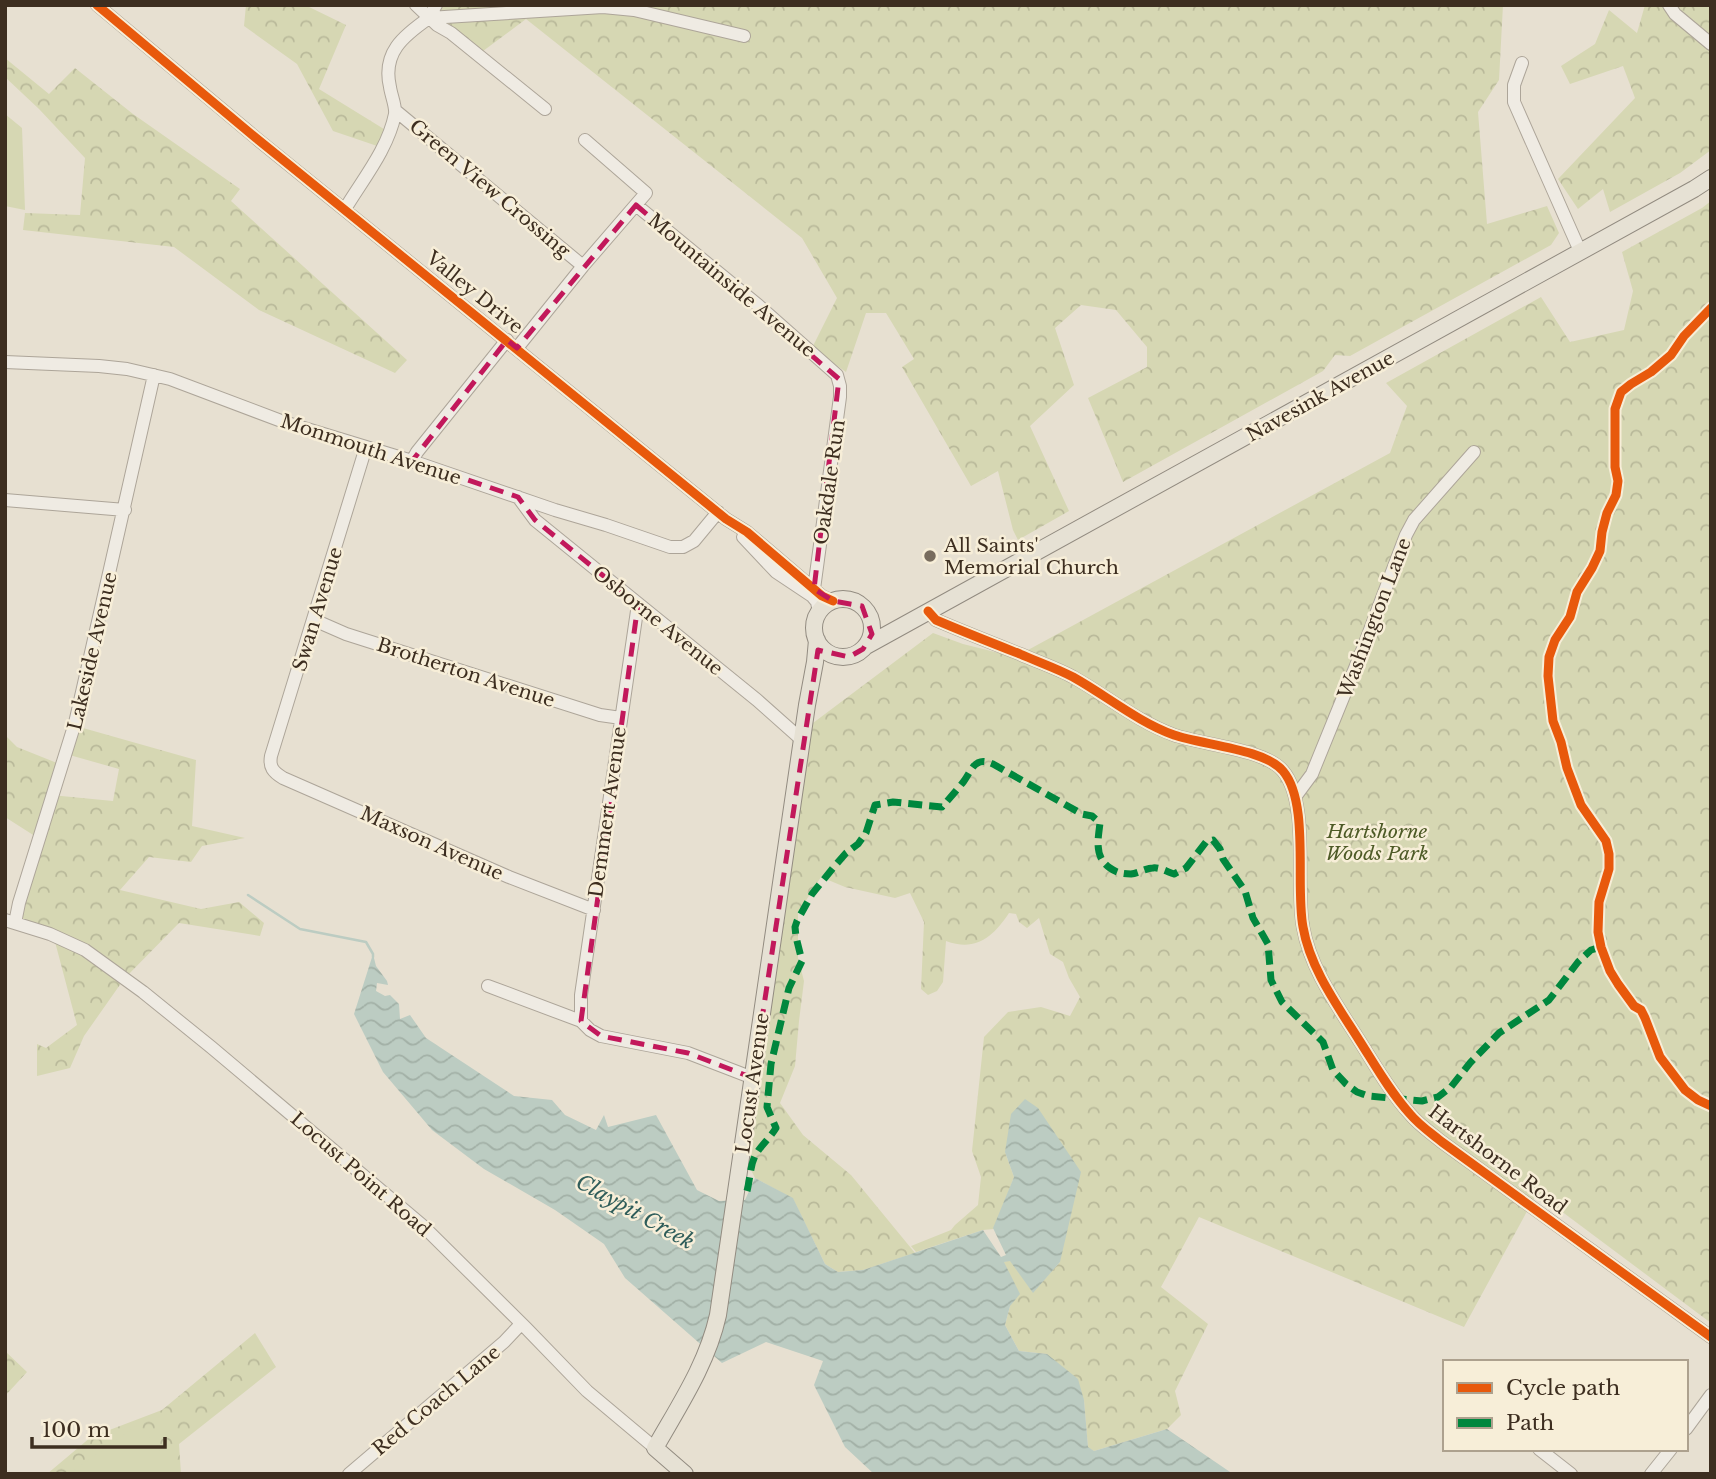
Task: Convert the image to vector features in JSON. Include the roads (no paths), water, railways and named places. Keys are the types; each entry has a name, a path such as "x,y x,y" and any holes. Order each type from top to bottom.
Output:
{"main road":[{"name":"Navesink Avenue","path":"866,646 1711,178"},
{"path":"846,599 857,603 866,610 871,622 872,634 866,646 846,657 830,654 817,640 814,625 819,613 833,601 846,599"},
{"name":"Navesink Avenue","path":"871,622 877,627 885,628 928,611"},
{"name":"Locust Avenue","path":"655,1448 695,1380 707,1354 718,1315 807,705 816,662 817,640"},
{"name":"Locust Avenue","path":"807,705 825,670 846,657"},
{"name":"Locust Point Road","path":"655,1448 685,1474"}],"street":[{"name":"Valley Drive","path":"97,5 722,516 747,532 822,596 833,601"},
{"path":"416,5 437,25 461,41 545,109"},
{"path":"345,209 382,150 396,110 388,81 390,58 402,39 429,18 436,5"},
{"path":"1669,5 1675,14 1711,44"},
{"path":"429,18 603,7 634,10 744,36"},
{"path":"1522,63 1514,85 1514,102 1580,251"},
{"name":"Green View Crossing","path":"396,110 583,266"},
{"name":"Mountainside Avenue","path":"585,140 646,193 636,205 759,306 837,375"},
{"path":"412,461 417,452 636,205"},
{"name":"Monmouth Avenue","path":"5,362 99,366 154,375 284,422 412,461 674,548 687,546 722,516"},
{"name":"Lakeside Avenue","path":"10,921 19,903 75,723 154,375"},
{"name":"Oakdale Run","path":"814,589 840,397 837,375"},
{"name":"Swan Avenue","path":"273,770 271,756 366,447"},
{"name":"Washington Lane","path":"1295,797 1312,774 1363,652 1413,520 1474,452"},
{"name":"Osborne Avenue","path":"518,497 535,520 757,700 802,740"},
{"path":"5,500 125,509"},
{"name":"Valley Drive","path":"722,516 776,572 815,599 819,613"},
{"name":"Demmert Avenue","path":"581,1021 581,995 638,604"},
{"path":"928,611 936,620 1073,677 1157,728 1184,738 1268,760 1283,770 1295,797"},
{"name":"Brotherton Avenue","path":"314,620 346,634 600,715 621,718"},
{"name":"Maxson Avenue","path":"273,770 283,778 509,877 594,910"},
{"name":"Hartshorne Road","path":"1295,797 1301,917 1309,950 1336,1003 1390,1090 1410,1115 1442,1142 1711,1337"},
{"name":"Locust Point Road","path":"10,921 50,934 85,950 143,992 211,1047 422,1225 587,1391 655,1448"},
{"path":"488,986 581,1021 590,1030 611,1040 688,1053 753,1078"},
{"name":"Red Coach Lane","path":"349,1474 522,1324"},
{"path":"1688,1426 1711,1395"},
{"path":"1542,1451 1571,1474"},
{"path":"1651,1474 1669,1451"}],"water":[{"path":"373,954 376,966 388,985 377,983 376,991 385,996 390,995 399,1004 400,1019 410,1015 426,1038 514,1096 552,1100 565,1115 596,1130 604,1115 608,1127 656,1115 697,1190 719,1201 745,1200 755,1178 793,1198 825,1264 838,1272 863,1270 983,1230 1001,1257 1006,1255 993,1228 1014,1177 1005,1152 1011,1114 1025,1099 1038,1108 1081,1172 1060,1262 1033,1293 1010,1261 1004,1262 1020,1294 1010,1306 1005,1325 1019,1351 1047,1354 1078,1379 1084,1400 1088,1447 1094,1451 1167,1429 1233,1474 874,1474 845,1447 814,1385 823,1361 766,1342 722,1363 625,1278 604,1244 555,1210 484,1169 432,1130 383,1072 354,1014"}],"waterway":[{"name":"Claypit Creek","path":"248,895 300,929 366,942 373,957"}],"place":[{"name":"All Saints' Memorial Church","path":"930,556"}],"park label":[{"name":"Hartshorne Woods Park","path":"1377,842"}]}
